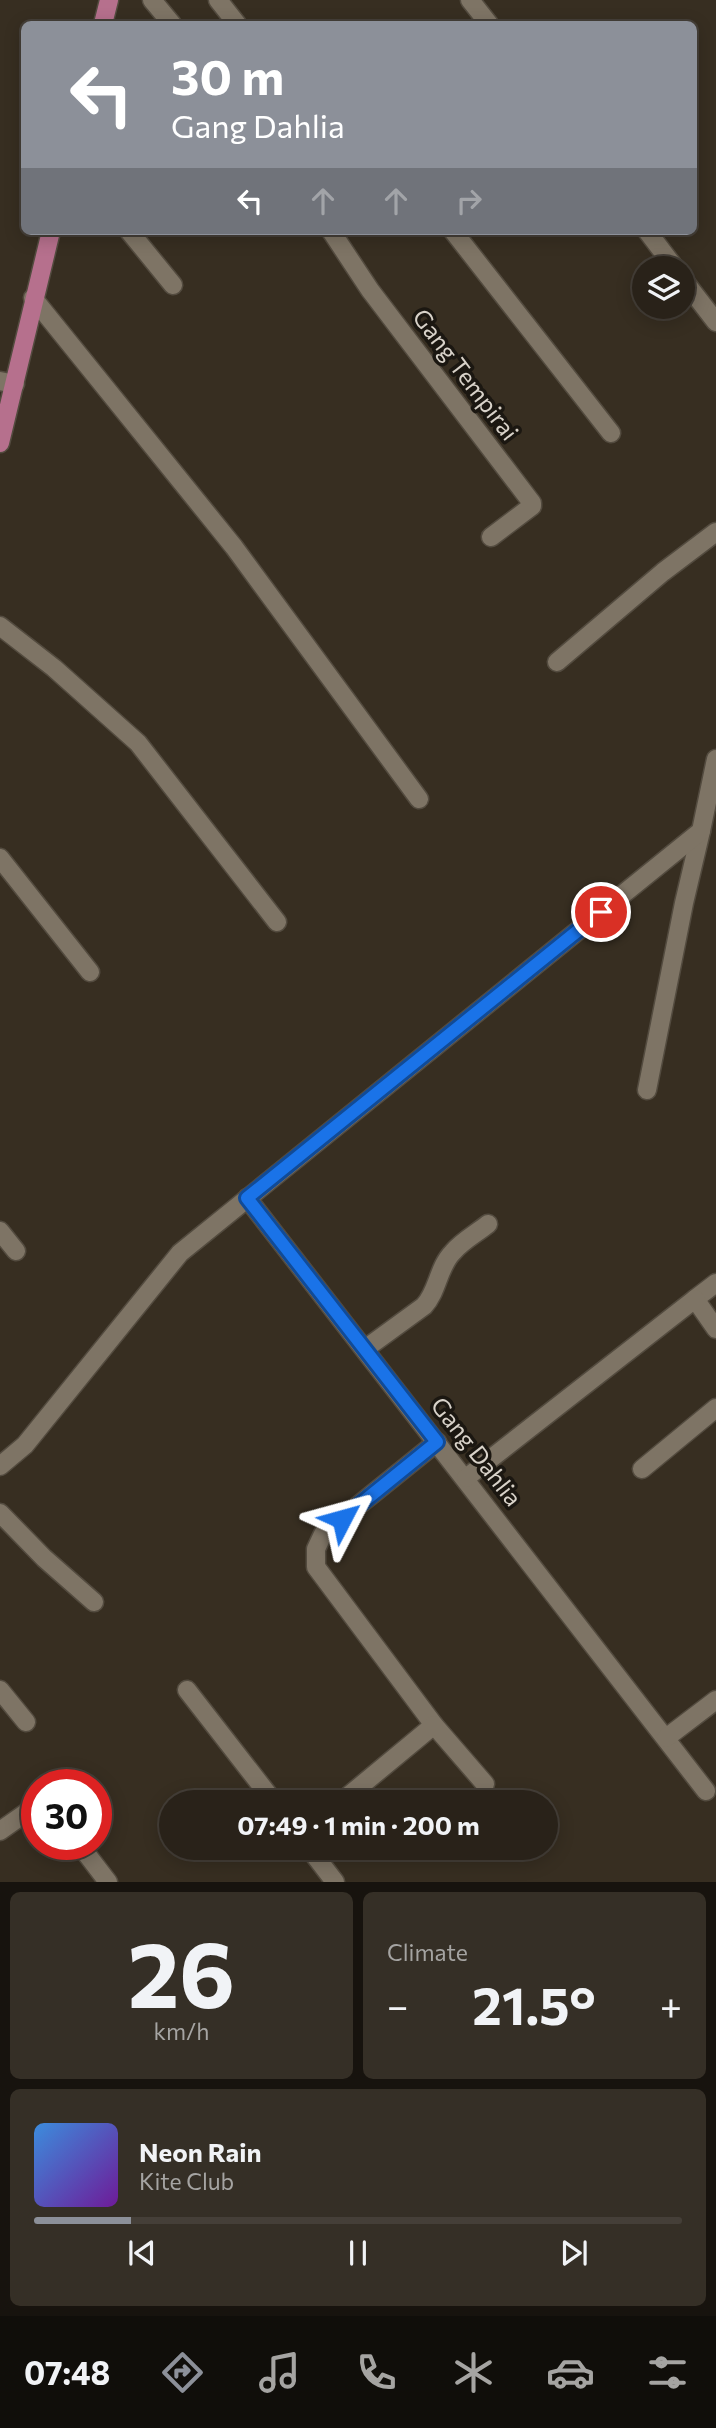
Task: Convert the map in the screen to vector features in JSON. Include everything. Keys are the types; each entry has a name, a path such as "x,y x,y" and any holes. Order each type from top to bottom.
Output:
{"main road":[{"path":"104,21 109,0"},
{"path":"0,443 7,383 50,235"}],"street":[{"path":"152,0 170,21"},
{"path":"218,0 235,21"},
{"path":"470,0 487,21"},
{"path":"132,235 173,285"},
{"name":"Gang Tempirai","path":"334,235 370,290 532,503 491,537"},
{"path":"456,235 611,433"},
{"path":"650,235 666,256"},
{"path":"695,295 716,322"},
{"path":"33,298 233,547 419,799"},
{"path":"557,662 663,572 716,532"},
{"path":"0,626 54,668 138,743 277,922"},
{"path":"647,1090 716,759"},
{"path":"0,1465 25,1445 180,1253 701,831"},
{"path":"0,859 90,972"},
{"name":"Gang Dahlia","path":"247,1198 706,1791"},
{"path":"365,1349 424,1306 452,1252 488,1224"},
{"path":"0,1231 16,1251"},
{"path":"466,1478 716,1283"},
{"path":"695,1299 716,1329"},
{"path":"642,1469 716,1408"},
{"path":"437,1442 323,1534 316,1549 316,1567 434,1726 485,1784"},
{"path":"0,1513 44,1558 94,1602"},
{"path":"0,1690 26,1723"},
{"path":"187,1690 265,1790"},
{"path":"666,1738 716,1700"},
{"path":"356,1790 434,1726"},
{"path":"0,1831 21,1816"},
{"path":"91,1860 108,1882"},
{"path":"318,1860 335,1882"}],"route":[{"path":"342,1519 437,1442 247,1198 601,912"}]}
